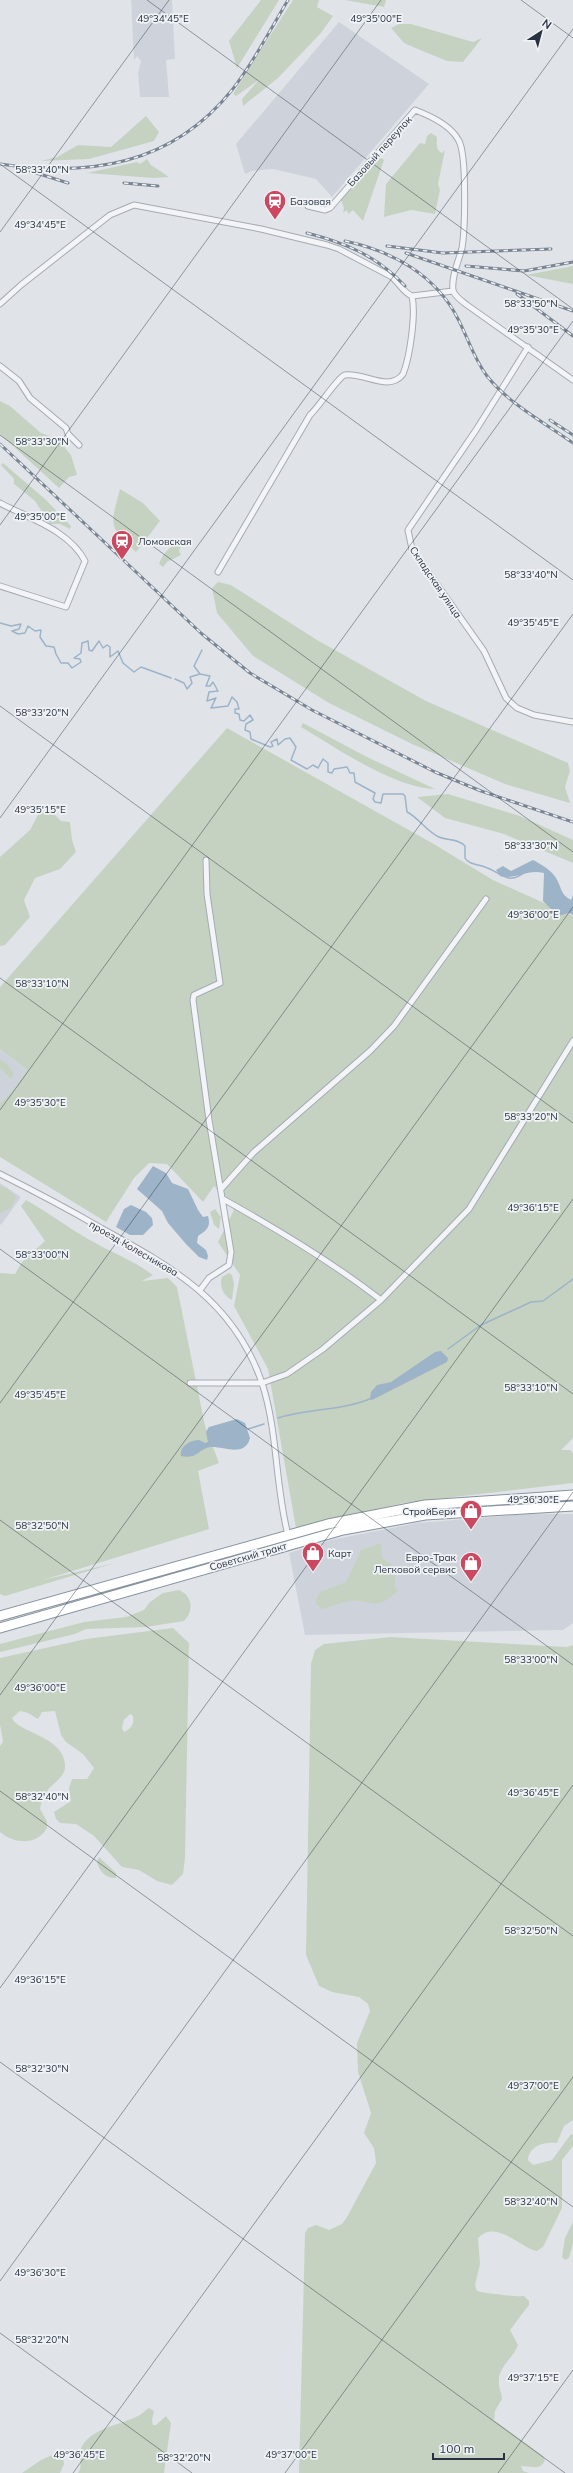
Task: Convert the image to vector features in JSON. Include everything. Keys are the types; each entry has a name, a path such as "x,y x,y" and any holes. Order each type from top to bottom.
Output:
{"highway":[{"name":"Советский тракт","path":"0,1628 289,1540 328,1524 425,1505 573,1495"},
{"name":"Советский тракт","path":"0,1616 289,1540 408,1517 573,1506"}],"street":[{"name":"Базовый переулок","path":"308,206 325,210 330,208 415,110 433,118 445,126 460,142 463,168 464,232 453,291"},
{"path":"0,304 21,285 110,215 134,205 261,229 339,249 392,277 400,283 407,294 412,296 453,291 467,305 528,346 573,380"},
{"path":"218,572 310,416 320,407 338,379 345,375 388,382 397,380 402,375 409,349 413,316 412,296"},
{"name":"Складская улица","path":"528,346 476,430 408,530 408,540 412,549 484,651 506,698 517,708 534,715 573,722"},
{"path":"0,366 19,381 30,398 66,428 68,434 79,445"},
{"path":"0,503 60,534 79,549 85,560 66,607 0,586"},
{"path":"200,1290 209,1278 229,1265 231,1252 209,1120 193,1000 194,995 220,983 206,889 206,860"},
{"path":"221,1189 254,1152 370,1051 394,1026 486,899"},
{"path":"190,1383 262,1383 287,1374 323,1350 380,1300 469,1209 573,1041"},
{"name":"проезд Колесникова","path":"0,1174 158,1259 200,1290 237,1334 262,1383 271,1424 281,1508 289,1540"},
{"path":"223,1199 280,1232 356,1281 380,1300"}],"shaded area":[{"path":"131,0 172,0 175,59 166,60 169,97 140,97 138,73 141,61 137,56 134,60"},
{"path":"339,22 429,84 332,197 316,179 273,169 252,171 245,174 236,144"},
{"path":"0,1049 27,1070 14,1089 0,1103"},
{"path":"0,1183 21,1197 1,1225 0,1224"},
{"path":"527,1514 573,1514 573,1623 563,1630 305,1635 289,1553 331,1540 417,1523"}],"green space":[{"path":"261,0 279,0 237,68 229,41"},
{"path":"293,0 319,0 317,7 333,16 321,33 278,78 243,106 242,99 259,80 236,96 233,94"},
{"path":"345,0 386,0 384,7"},
{"path":"399,24 411,24 473,42 482,38 463,62 447,61 404,43 391,28"},
{"path":"146,116 159,132 154,141 89,159 41,161 57,157 78,145 111,147"},
{"path":"431,133 437,137 438,150 442,153 445,150 438,184 440,190 435,214 411,210 384,217 386,184 420,143 425,144 427,136"},
{"path":"378,156 384,160 363,221 353,210 348,214 347,210 343,213 344,208 340,198"},
{"path":"147,159 151,165 169,177 153,178 87,173 137,162 140,164"},
{"path":"573,266 573,284 526,275"},
{"path":"0,401 10,406 41,433 58,439 71,455 77,475 69,477 59,488 0,434"},
{"path":"3,463 45,499 71,526 70,529 60,524 50,524 35,501 14,484 14,479 1,465"},
{"path":"120,489 143,503 160,521 136,552 120,536 114,525 114,511"},
{"path":"175,538 183,541 179,551 181,555 167,562 163,567 159,564 160,561 167,551 174,545"},
{"path":"218,582 231,585 317,640 426,701 568,763 570,771 565,787 570,803 505,784 412,744 329,703 253,656 217,613 212,588"},
{"path":"303,723 367,757 435,789 419,787 402,782 366,766 301,727"},
{"path":"227,728 432,843 493,880 573,916 573,1438 561,1450 570,1450 573,1453 573,1483 403,1503 296,1528 268,1369 234,1306 240,1275 218,1242 234,1210 214,1186 203,1202 167,1164 149,1163 134,1178 106,1222 0,1157 0,1103 14,1089 27,1070 0,1049 0,987"},
{"path":"448,794 520,816 573,840 573,863 504,834 445,818 417,797"},
{"path":"51,811 61,821 70,822 72,840 76,852 60,869 35,878 24,900 30,917 5,945 0,946 0,857 30,830 39,813"},
{"path":"0,1059 8,1065 14,1073 11,1079 0,1068"},
{"path":"0,1186 7,1188 16,1197 11,1208 0,1213"},
{"path":"26,1200 88,1239 138,1265 153,1275 142,1281 168,1278 177,1287 205,1426 219,1463 198,1471 209,1529 43,1580 115,1563 5,1596 0,1594 0,1273 15,1274 22,1262 45,1241 21,1206"},
{"path":"215,1209 221,1217 219,1229 214,1225 210,1212"},
{"path":"229,1273 232,1275 234,1284 232,1300 226,1296 222,1290 221,1283 222,1277"},
{"path":"381,1543 382,1558 395,1567 395,1586 398,1591 383,1602 372,1603 355,1601 321,1609 315,1602 320,1592 346,1582 361,1550"},
{"path":"179,1590 187,1596 191,1608 184,1621 146,1627 86,1629 75,1634 0,1652 0,1644 84,1622 126,1617 144,1610 150,1602 163,1593"},
{"path":"173,1628 189,1643 185,1858 183,1874 172,1885 157,1881 139,1870 122,1867 94,1836 76,1824 60,1823 56,1819 54,1812 71,1801 69,1788 72,1779 87,1779 94,1768 83,1754 66,1742 61,1735 55,1711 42,1712 38,1719 28,1713 20,1711 12,1718 23,1728 49,1741 63,1755 65,1770 47,1790 40,1809 47,1821 47,1828 43,1834 37,1838 25,1841 12,1839 0,1832 0,1746 3,1742 0,1724 0,1658 86,1639","holes":["130,1714 133,1716 132,1726 124,1732 122,1728 124,1720"]},
{"path":"391,1637 567,1647 573,1645 573,2120 564,2126 557,2143 547,2143 538,2146 529,2155 528,2160 533,2165 552,2160 571,2134 573,2135 573,2146 562,2160 562,2208 543,2247 537,2251 530,2249 500,2233 492,2231 485,2233 478,2238 480,2264 475,2285 477,2291 500,2295 524,2296 529,2301 529,2305 510,2330 518,2345 500,2373 499,2384 502,2399 495,2411 494,2420 543,2456 545,2460 541,2466 521,2466 523,2471 529,2473 299,2473 305,2233 308,2228 316,2225 329,2230 342,2224 376,2163 374,2148 364,2133 371,2113 358,2072 357,2043 370,2011 368,2004 359,1997 332,1992 319,1986 306,1955 311,1664 315,1650 324,1644"},
{"path":"99,1857 116,1873 116,1878 106,1876 101,1871 97,1862"},
{"path":"573,2222 573,2243 569,2258 565,2260 562,2257 565,2238"},
{"path":"149,2408 154,2411 152,2420 153,2425 156,2425 166,2416 171,2423 164,2473 78,2473 80,2470 81,2449 87,2440 99,2431 138,2416"},
{"path":"57,2453 63,2458 64,2464 60,2473 22,2473 41,2460"}],"water":[{"path":"533,860 554,875 567,898 571,900 573,895 573,915 569,913 558,916 543,901 544,873 532,872 507,877 500,876 496,870 503,866 511,871"},
{"path":"153,1166 166,1173 172,1183 188,1189 203,1217 208,1216 209,1226 198,1236 197,1243 206,1250 208,1256 207,1260 199,1257 186,1244 168,1223 162,1211 137,1189"},
{"path":"131,1205 146,1212 152,1218 153,1225 143,1235 130,1235 116,1227 124,1209"},
{"path":"441,1351 448,1358 447,1362 372,1400 370,1399 371,1392 377,1385 391,1382 435,1352"},
{"path":"237,1419 245,1423 250,1438 243,1448 233,1450 211,1447 191,1456 181,1456 182,1449 189,1442 199,1440 205,1443 208,1442 206,1432 209,1427"}],"waterway":[{"path":"0,623 11,626 21,624 19,629 12,631 18,634 25,633 28,626 35,631 41,630 40,637 46,646 54,647 61,663 68,663 72,668 81,662 80,659 74,658 81,653 82,643 88,641 89,650 92,651 99,641 103,648 107,645 110,647 110,657 118,651 123,663 134,672 141,667 171,678"},
{"path":"200,674 194,666 202,650"},
{"path":"175,679 184,683 187,689 192,683 190,677 200,674 210,676 206,686 210,686 213,682 218,691 209,692 207,701 216,698 211,708 228,706 232,697 237,702 239,709 235,709 235,713 239,714 240,720 244,721 250,715 253,720 246,724 245,730 250,732 251,739 270,747 273,746 271,742 277,739 278,745 285,739 290,738 296,747 291,760 307,769 313,765 318,768 323,759 328,763 328,772 332,773 334,769 347,767 350,773 354,773 355,782 375,793 373,799 375,802 381,803 383,794 403,794 405,796 407,812 435,835 462,843 465,846 465,858 469,862 491,869 509,878 520,876 526,871"},
{"path":"448,1349 481,1325 531,1302 543,1301 573,1279"},
{"path":"278,1418 302,1412 349,1405 372,1398"},
{"path":"248,1429 264,1424"}],"railway":[{"path":"0,164 33,168 97,166 127,160 156,150 183,135 208,115 232,90 255,57 288,0"},
{"path":"30,171 68,183"},
{"path":"124,183 158,186"},
{"path":"307,233 335,241 360,252 383,266 405,286"},
{"path":"345,241 362,245 396,258 425,278 449,303 478,363 487,376 516,404 573,443"},
{"path":"387,246 443,253 551,249"},
{"path":"406,253 573,311"},
{"path":"466,266 524,271 573,262"},
{"path":"517,294 573,336"},
{"path":"550,420 573,435"},
{"path":"0,444 202,634 250,673 312,710 435,772 481,791 573,822"}],"place":[{"name":"Базовая","path":"275,220"},
{"name":"Ломовская","path":"122,560"},
{"name":"СтройБери","path":"471,1530"},
{"name":"Карт","path":"313,1572"},
{"name":"Евро-Трак Легковой сервис","path":"471,1582"}]}
